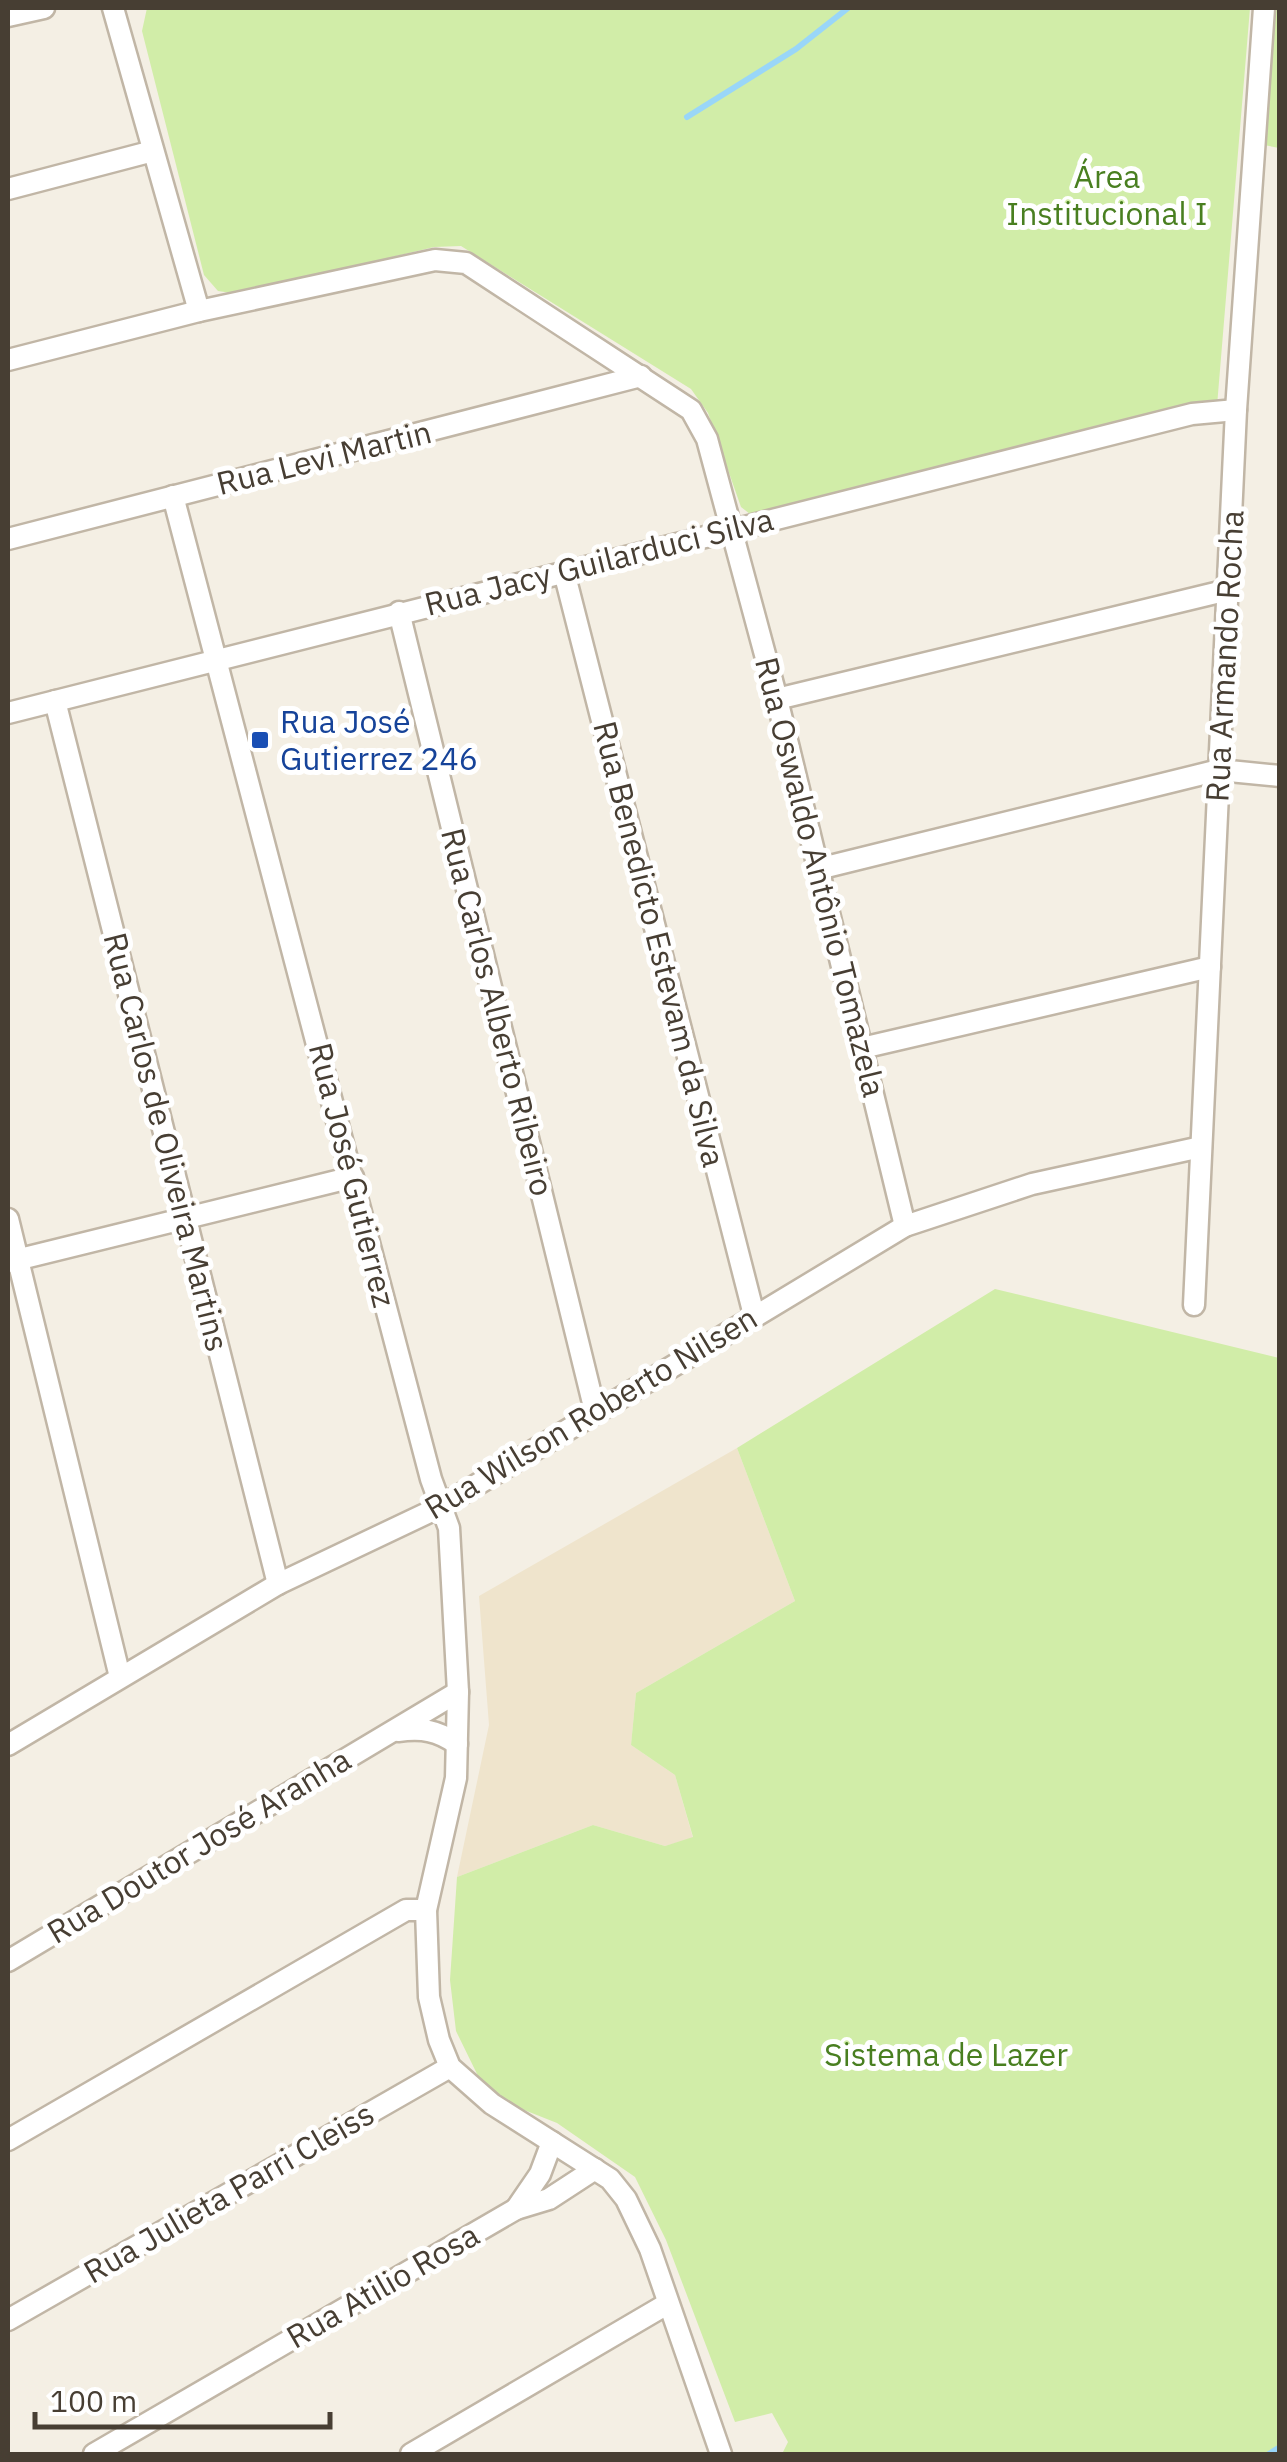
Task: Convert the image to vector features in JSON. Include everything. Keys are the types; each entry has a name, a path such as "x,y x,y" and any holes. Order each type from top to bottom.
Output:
{"street":[{"path":"8,16 44,8"},
{"path":"113,8 199,312"},
{"name":"Rua Armando Rocha","path":"1194,1305 1234,444 1264,8"},
{"path":"8,189 154,151"},
{"name":"Rua Oswaldo Antônio Tomazela","path":"8,360 199,312 435,260 466,264 691,410 707,440 777,699 905,1226"},
{"name":"Rua Levi Martin","path":"8,539 641,376"},
{"name":"Rua Jacy Guilarduci Silva","path":"8,713 1192,414 1236,410"},
{"path":"1192,414 1222,423 1234,444"},
{"name":"Rua José Gutierrez","path":"173,496 448,1528 458,1692 456,1778 426,1910 429,1997 450,2067"},
{"name":"Rua Benedicto Estevam da Silva","path":"564,572 754,1315"},
{"path":"777,699 1228,590"},
{"name":"Rua Carlos Alberto Ribeiro","path":"399,612 595,1411"},
{"name":"Rua Carlos de Oliveira Martins","path":"55,701 278,1584"},
{"path":"818,868 1219,770 1280,776"},
{"path":"862,1048 1210,966"},
{"name":"Rua Wilson Roberto Nilsen","path":"8,1745 278,1584 440,1507 905,1226 1032,1184 1201,1148"},
{"path":"12,1261 353,1176"},
{"path":"8,1219 12,1261 120,1677"},
{"name":"Rua Doutor José Aranha","path":"8,1961 458,1692"},
{"path":"391,1732 420,1728 441,1733 457,1744"},
{"path":"8,2140 406,1910 426,1910"},
{"path":"450,2067 492,2104 595,2169 626,2199 650,2249 721,2454"},
{"name":"Rua Julieta Parri Cleiss","path":"8,2320 450,2067"},
{"name":"Rua Atilio Rosa","path":"516,2208 540,2174 552,2142"},
{"name":"Rua Atilio Rosa","path":"94,2454 516,2208 549,2199 595,2169"},
{"path":"411,2454 667,2304"}],"shaded area":[{"path":"737,1448 795,1601 636,1693 631,1745 675,1775 693,1838 665,1846 593,1825 457,1877 489,1725 479,1596"}],"green space":[{"name":"Área Institucional I","path":"147,8 1250,8 1217,406 750,514 741,507 708,413 691,389 461,246 434,247 238,294 218,291 204,275 142,31"},
{"path":"1274,8 1279,8 1279,148 1264,145"},
{"name":"Sistema de Lazer","path":"995,1289 1279,1358 1279,2454 782,2454 788,2442 772,2413 735,2422 666,2240 635,2177 557,2123 509,2104 479,2078 456,2031 450,1980 457,1877 593,1825 665,1846 693,1837 675,1775 631,1745 636,1693 795,1601 737,1448"}],"waterway":[{"path":"687,117 796,49 848,8"},
{"path":"1269,2454 1280,2447"}],"place":[{"name":"Rua José Gutierrez 246","path":"260,740"}]}
